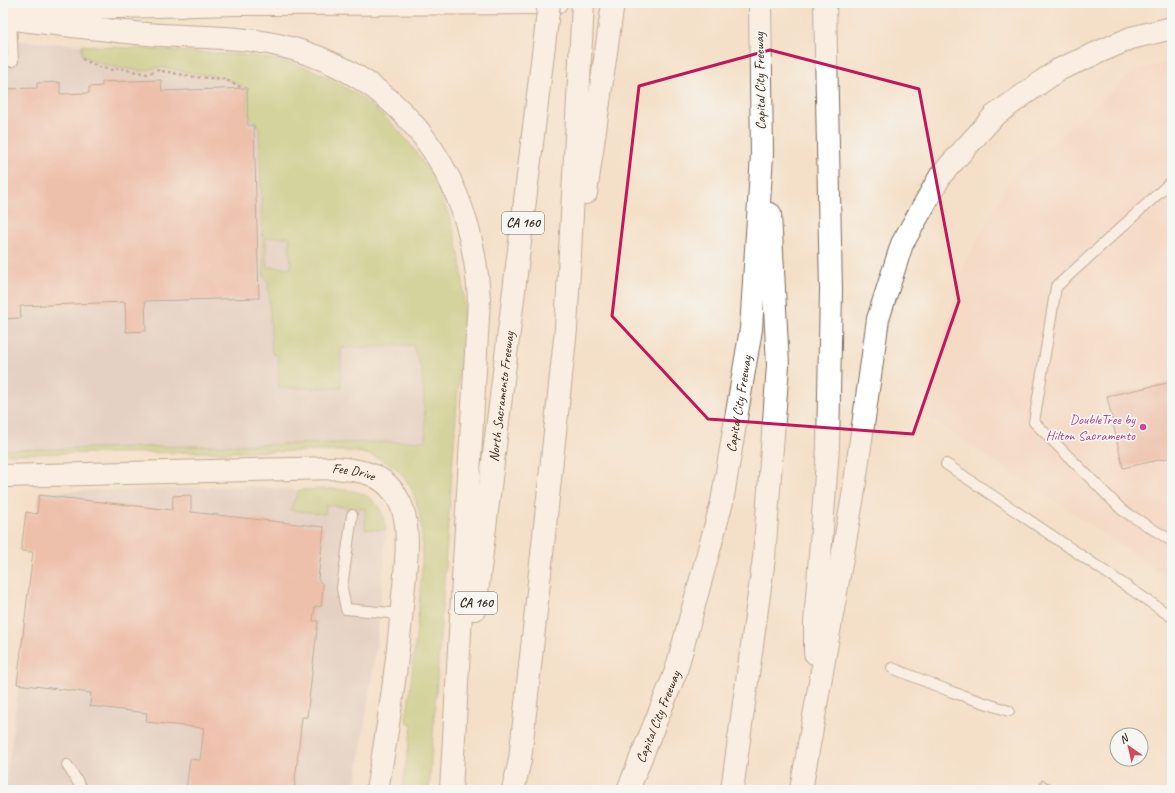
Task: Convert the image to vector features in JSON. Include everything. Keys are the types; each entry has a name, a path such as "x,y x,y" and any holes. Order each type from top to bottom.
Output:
{"main road":[{"name":"North Sacramento Freeway","path":"452,790 500,417 549,3"},
{"path":"6,16 184,4 556,3"},
{"path":"566,329 583,3"},
{"path":"513,790 520,760 566,329 613,3"},
{"path":"814,716 815,623 828,447 831,298 825,3"},
{"name":"Capital City Freeway","path":"628,790 676,671 722,502 751,330 762,155 760,13"},
{"path":"6,16 148,34 255,41 282,46 311,54 340,67 363,81 400,110 428,142 449,176 465,215 471,236 478,277 479,300 452,790"},
{"path":"801,790 853,496 878,320 902,244 941,175 994,116 1058,70 1131,38 1172,28"},
{"path":"732,790 738,757 764,558 778,365 770,208 761,120"},
{"name":"Fee Drive","path":"3,476 322,468 367,472 379,477 398,497 403,510 407,542 392,699 377,790"}],"lane":[{"path":"6,16 8,61"},
{"path":"1172,181 1056,287 1034,422 1122,510 1172,541"},
{"path":"946,464 1172,617"},
{"path":"352,515 342,588 346,609 401,614"},
{"path":"892,668 952,692 1009,712"},
{"path":"67,765 83,790"}],"path":[{"path":"82,59 99,67 113,70 119,68 147,74 157,70 195,77 224,79 242,88"}],"highlighted area":[{"path":"770,50 919,89 959,301 913,434 708,419 612,316 639,86"}],"shaded area":[{"path":"3,40 248,55 426,360 426,441 3,450"},
{"path":"1172,61 1172,580 924,414 965,262 1008,183 1135,70"},
{"path":"247,486 299,490 358,491 374,501 383,516 386,530 378,634 355,790 5,790 19,685 17,684 33,553 21,551 26,512 37,514 40,492"}],"green space":[{"path":"82,45 244,55 303,66 340,84 380,113 402,135 421,159 436,186 448,214 457,243 462,274 464,306 429,790 402,790 412,724 406,722 419,607 422,530 418,506 409,485 395,468 374,456 345,451 3,454 3,450 426,441 422,371 413,345 341,348 341,388 279,388 278,355 272,354 268,281 264,276 259,127 248,115 247,88 225,78 159,67 143,71 114,67 98,63 82,55","holes":["289,237 291,268 267,267 266,238"]},
{"path":"341,489 354,491 366,496 375,503 382,514 386,530 365,529 365,509 326,505 325,514 290,510 299,490"}],"building":[{"path":"161,80 162,91 247,88 248,126 254,125 259,298 145,301 146,331 126,332 125,302 20,306 21,318 3,319 3,89 37,88 37,83 60,82 60,94 89,93 89,87 102,86 102,82"},
{"name":"DoubleTree by Hilton Sacramento","path":"1172,382 1172,457 1123,468 1107,396"},
{"path":"39,495 172,510 173,496 191,495 191,512 324,527 318,579 323,585 321,607 315,606 313,621 318,621 307,717 302,717 294,790 186,790 190,759 200,760 204,728 146,722 147,713 90,706 91,693 17,684 33,552 21,551 26,512 37,514"},
{"path":"1042,780 1064,790 1038,790"}],"place":[{"name":"DoubleTree by Hilton Sacramento","path":"1143,427"}]}
